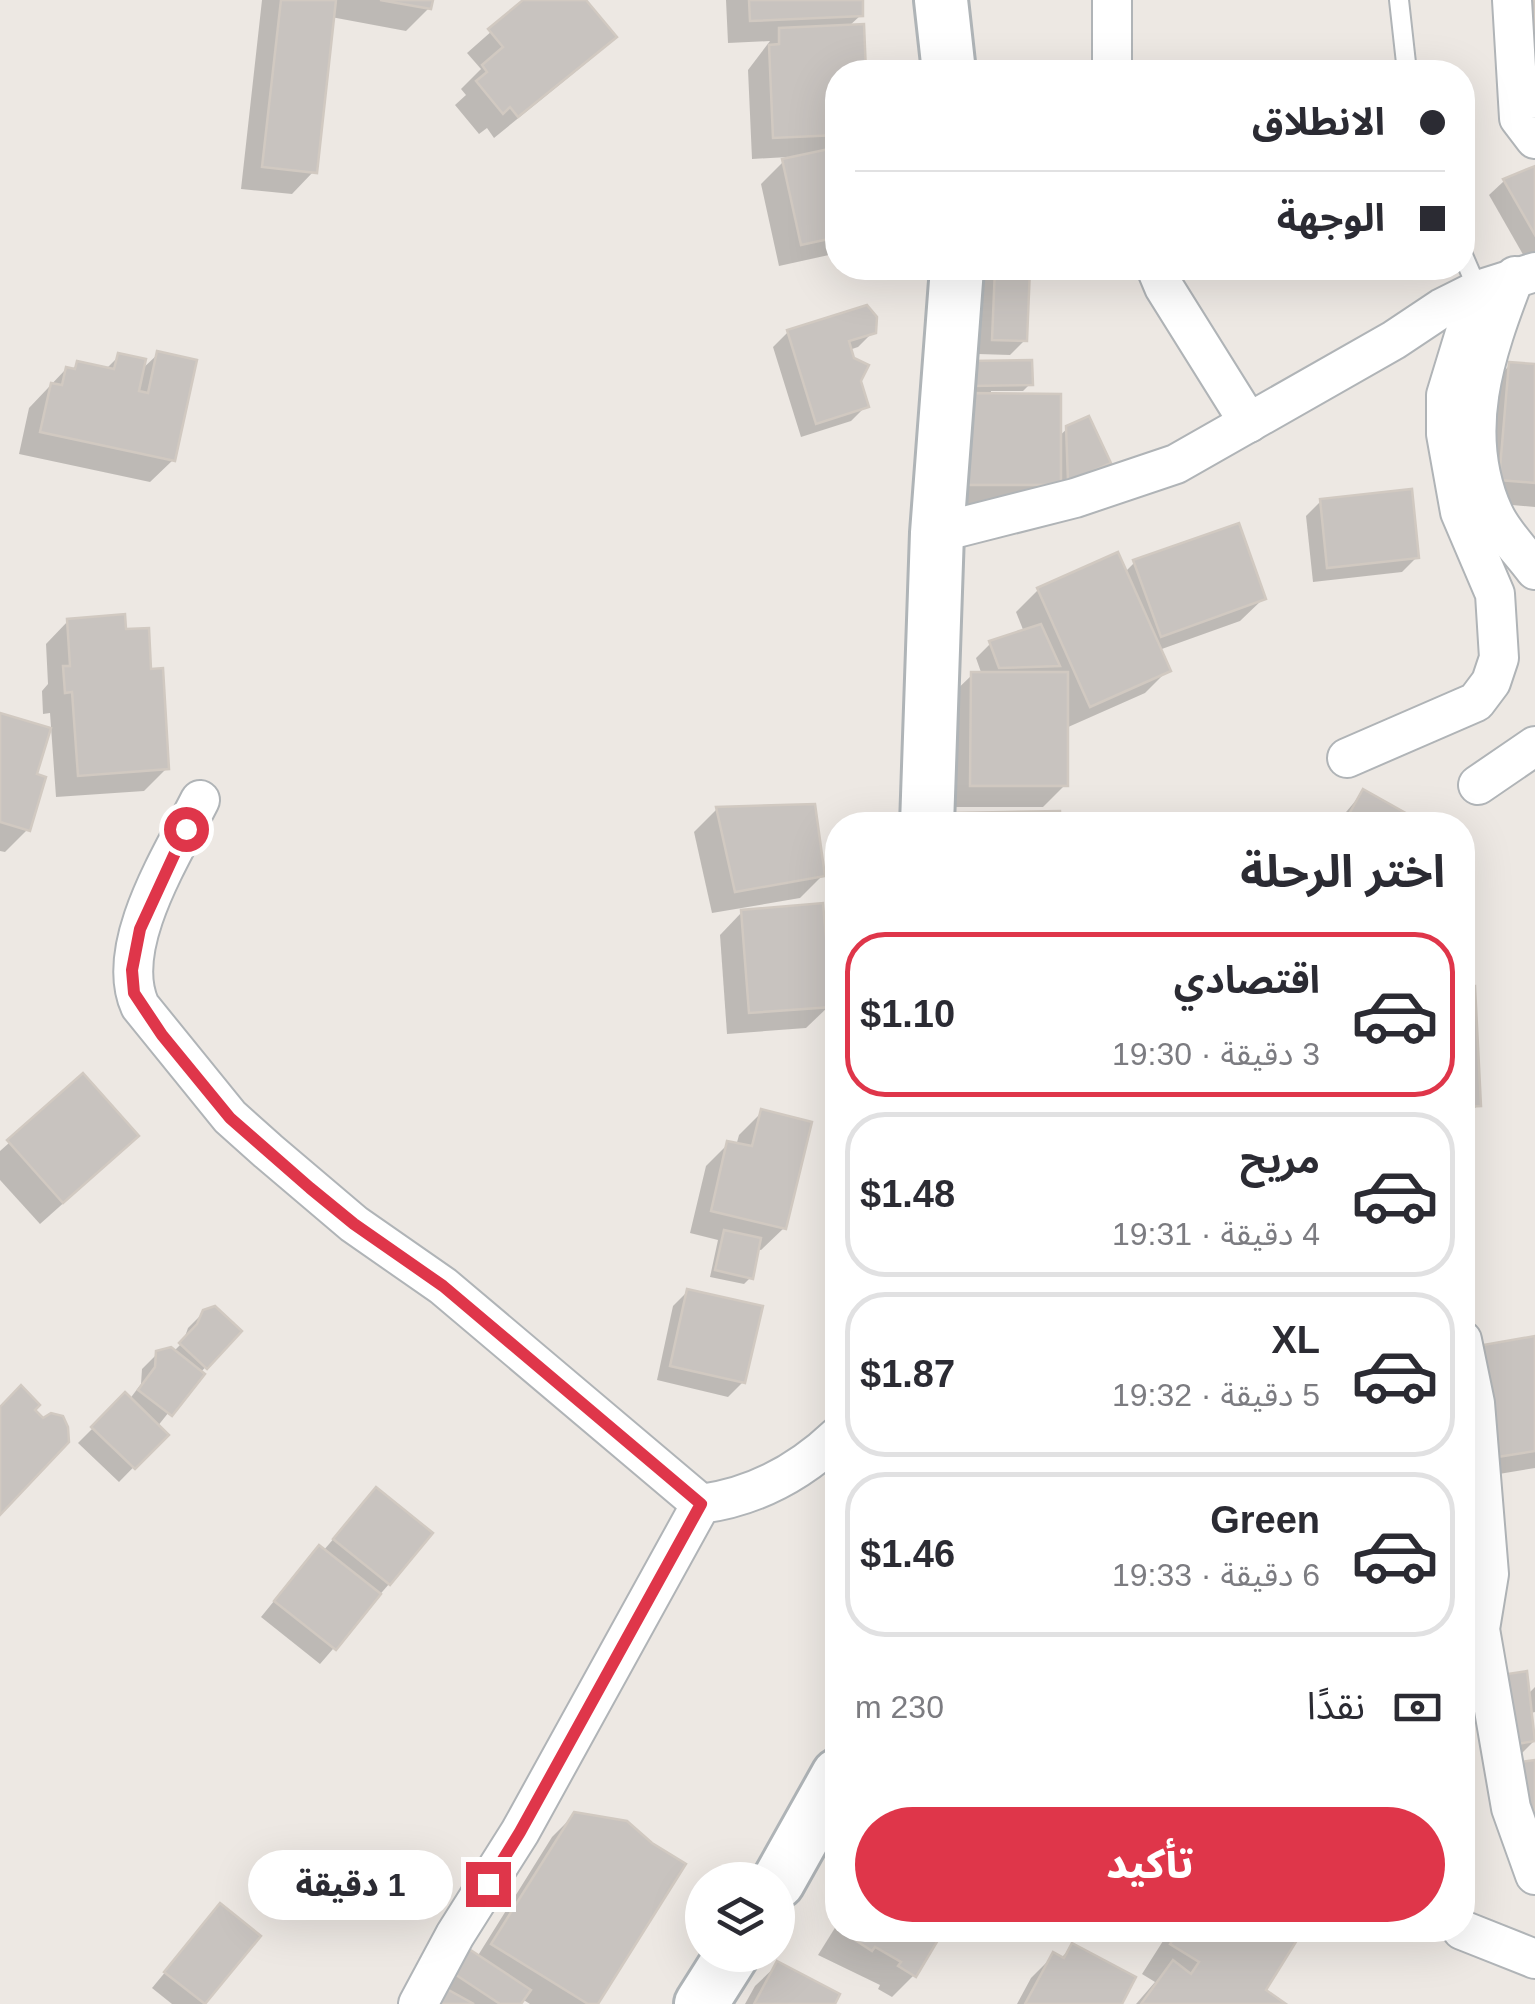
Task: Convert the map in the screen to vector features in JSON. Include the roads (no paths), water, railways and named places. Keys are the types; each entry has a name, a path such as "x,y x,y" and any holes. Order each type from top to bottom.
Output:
{"main road":[{"path":"941,0 948,60"},
{"path":"926,812 937,532 956,280"},
{"path":"789,1862 825,1799"},
{"path":"701,2004 721,1972"}],"street":[{"path":"1112,0 1112,60"},
{"path":"1512,0 1519,118 1535,139"},
{"path":"937,532 1075,498 1176,464 1478,290 1525,274"},
{"path":"1525,274 1491,339 1477,397 1477,460 1496,518 1535,570"},
{"path":"1161,280 1249,423"},
{"path":"1347,758 1476,702 1491,682 1499,658 1495,594 1460,512 1446,434 1446,395 1478,290"},
{"path":"1478,785 1535,746"},
{"path":"200,800 140,929 132,982 140,1006 230,1118 354,1224 443,1286 701,1504 763,1488 825,1448"},
{"path":"1475,1403 1489,1574 1480,1628 1511,1808 1535,1875"},
{"path":"418,2004 455,1935 520,1832 701,1504"},
{"path":"1475,1935 1535,1959"}],"lane":[{"path":"1400,0 1407,60"},
{"path":"1474,280 1478,290"}]}
